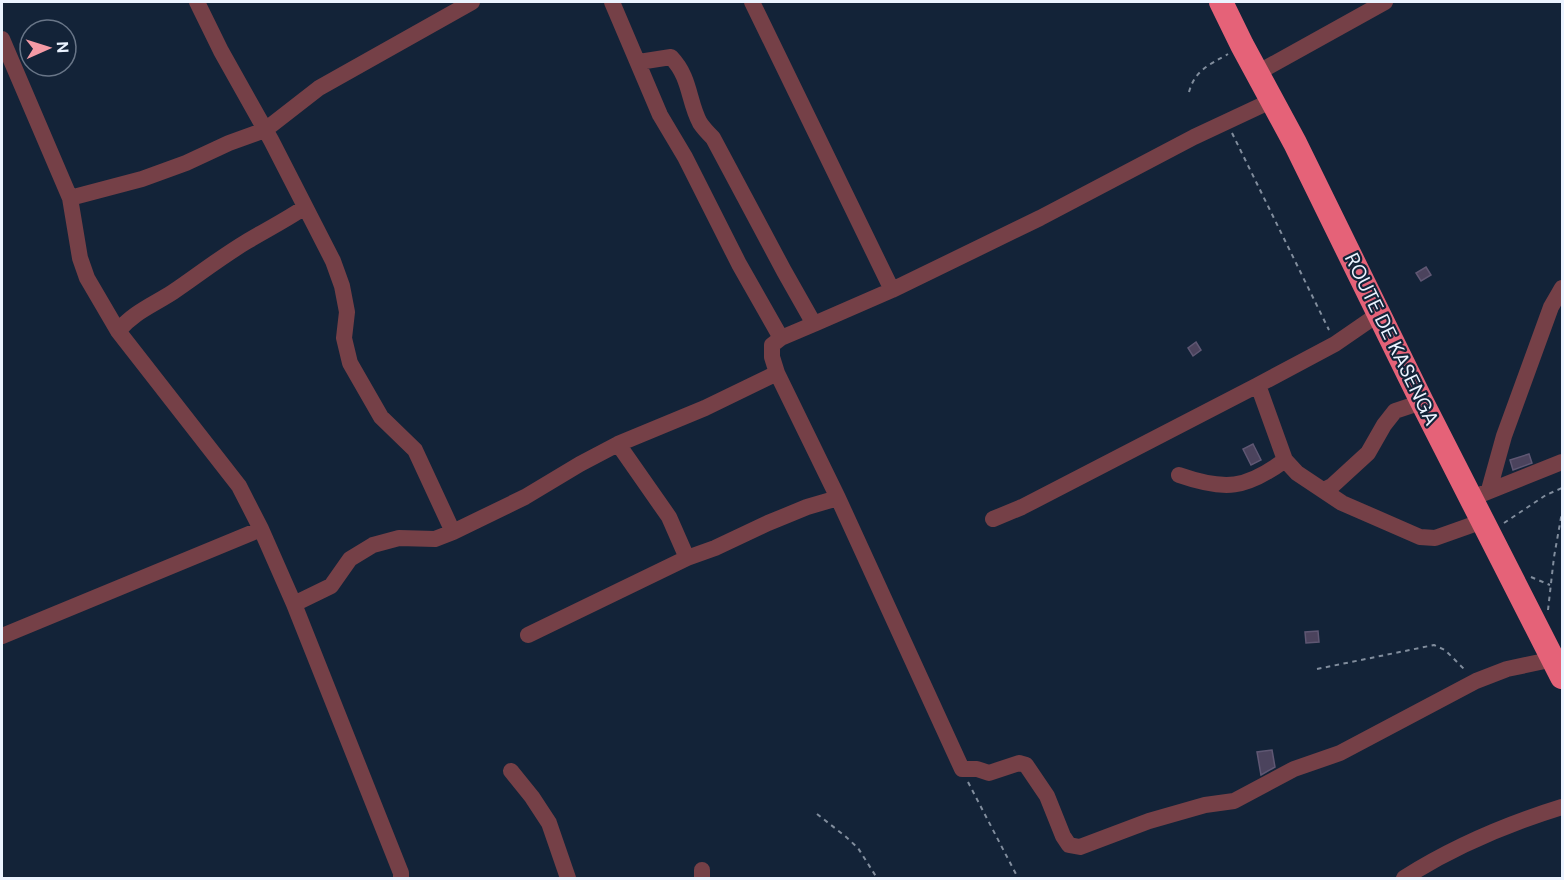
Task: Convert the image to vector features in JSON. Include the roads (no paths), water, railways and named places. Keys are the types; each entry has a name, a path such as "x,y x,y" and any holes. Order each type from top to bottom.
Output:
{"highway":[{"name":"ROUTE DE KASENGA","path":"1221,2 1295,143 1422,402 1480,495 1487,529 1554,658"}],"street":[{"path":"197,2 333,261 342,286 347,312 344,338 350,363 381,417 415,450 453,532"},
{"path":"70,198 142,179 265,130 319,88 472,2"},
{"path":"612,2 660,115 685,157 739,264 781,338"},
{"path":"752,2 892,290"},
{"path":"1257,73 1385,2"},
{"path":"2,39 70,198 80,258 87,278 118,331 239,486 294,604 401,873 401,879"},
{"path":"639,62 670,57 679,66 692,96 699,122 713,138 814,324"},
{"path":"1271,100 1194,137 1040,218 892,290 781,338 772,345 771,351 777,373 838,498 962,769 977,769 989,773 1019,763 1026,765 1047,796 1063,836 1069,845 1080,847 1171,815 1205,805 1234,801 1294,769 1346,749 1476,681 1507,669 1554,658"},
{"path":"118,331 146,307 171,293 247,241 273,228 305,207"},
{"path":"1480,495 1551,307 1563,288"},
{"path":"993,519 1022,507 1335,344 1380,313"},
{"path":"294,604 330,586 350,559 373,545 399,538 435,539 453,532 525,497 601,452 705,408 777,373"},
{"path":"1257,385 1285,460 1297,473 1342,503 1420,537 1435,538 1487,529"},
{"path":"1324,490 1332,486 1368,453 1395,411 1422,402"},
{"path":"618,444 669,517 687,558"},
{"path":"1179,475 1217,486 1234,485 1270,471 1285,460"},
{"path":"1480,495 1563,462"},
{"path":"528,635 687,558 715,549 768,522 838,498"},
{"path":"2,636 261,529"},
{"path":"511,771 536,802 549,823 568,879"},
{"path":"1404,879 1424,865 1507,825 1563,807"}]}
